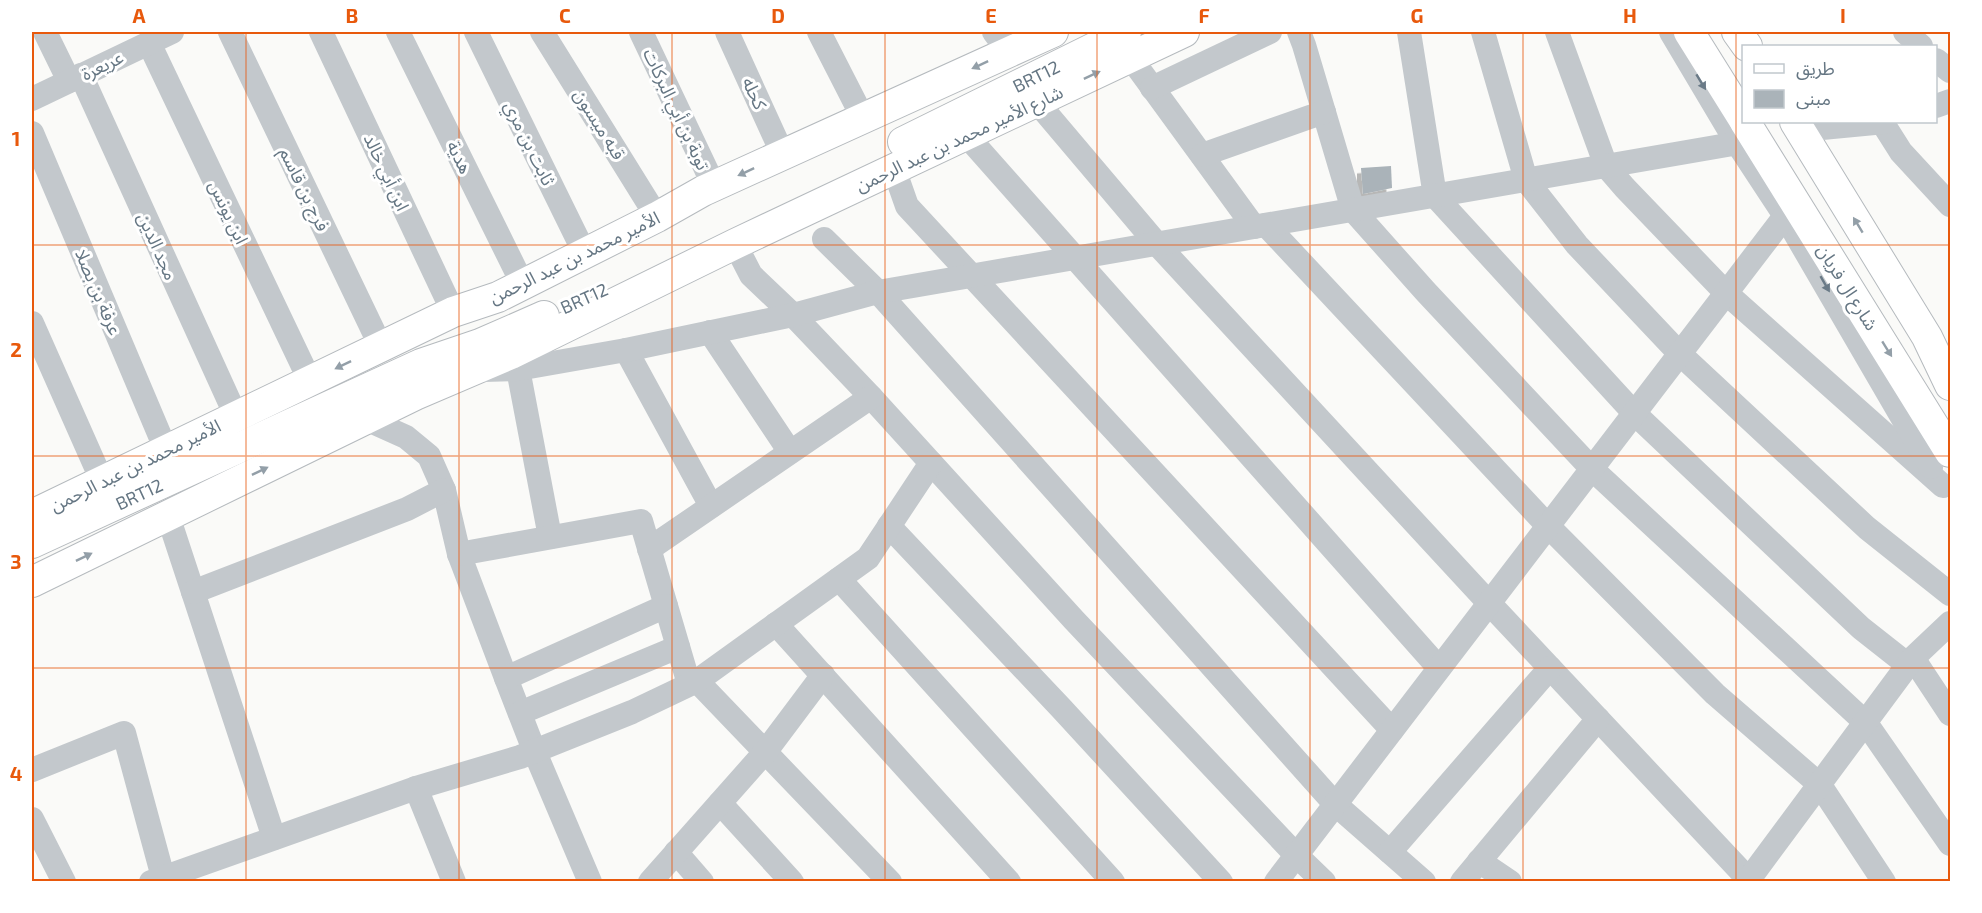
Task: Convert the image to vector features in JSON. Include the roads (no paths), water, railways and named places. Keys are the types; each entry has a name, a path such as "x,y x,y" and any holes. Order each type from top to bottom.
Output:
{"main road":[{"name":"الأمير محمد بن عبد الرحمن","path":"32,512 102,481 453,312 510,290 585,254 714,186 862,118 1001,42 1053,32"},
{"name":"شارع الأمير محمد بن عبد الرحمن","path":"735,244 1036,101 1128,44 1184,32"},
{"name":"شارع ال فريان","path":"1689,32 1790,209 1950,452"},
{"path":"1737,32 1746,45"},
{"name":"BRT12","path":"32,543 437,358 477,357 614,285 1128,44"},
{"path":"1798,126 1927,337 1950,384"},
{"path":"32,582 415,395 477,357 494,353 515,361 735,244"},
{"path":"477,357 476,321 480,314 510,290"},
{"path":"385,344 404,337 419,338 432,346 439,367 434,381 415,395"}],"street":[{"name":"مجد الدين","path":"45,32 75,78 236,416"},
{"name":"عريعرة","path":"32,99 75,78 136,41 172,32"},
{"name":"فرج بن قاسم","path":"230,32 385,344"},
{"name":"ابن أبي خالد","path":"321,32 453,312"},
{"name":"هدية","path":"398,32 510,290"},
{"name":"ثابت بن مري","path":"476,32 585,254"},
{"name":"قبه ميسون","path":"542,32 657,217"},
{"name":"توبة بن أبي البركات","path":"641,32 714,186"},
{"name":"كحله","path":"726,32 783,155"},
{"path":"819,32 862,118"},
{"path":"1152,88 1270,32"},
{"path":"1299,32 1353,210 1426,292 1592,469 1866,723 1950,844"},
{"path":"1408,32 1435,196 1634,413 1861,628 1911,662 1950,714"},
{"path":"1483,32 1526,180 1576,245 1680,354 1867,528 1950,594"},
{"path":"1557,32 1606,166 1726,293 1947,493"},
{"path":"550,537 515,361 626,350 793,315 878,292 1606,166 1745,131 1671,32"},
{"path":"1905,32 1920,45"},
{"name":"ابن يونس","path":"136,41 310,381"},
{"path":"1128,44 1152,88 1202,155 1260,226 1548,526 1715,694 1820,785 1884,882"},
{"path":"1937,62 1950,72"},
{"path":"1036,101 1156,244 1749,881 1911,662 1950,623"},
{"path":"1202,155 1324,112"},
{"path":"1798,126 1862,123"},
{"path":"1885,123 1901,152 1950,205"},
{"name":"عرفة بن بصلا","path":"32,133 166,450"},
{"path":"966,135 1439,668"},
{"path":"894,169 907,206 1392,730"},
{"path":"1276,882 1790,209 1947,493"},
{"path":"824,239 878,292 1335,804 1424,882"},
{"path":"735,244 751,275 793,315 871,397 1074,620 1324,882"},
{"path":"32,323 102,481"},
{"path":"710,332 790,452"},
{"path":"626,350 711,506"},
{"path":"649,549 871,397"},
{"path":"366,419 406,437 429,456 444,490 459,554 534,750 590,882"},
{"path":"32,770 124,733 157,880 416,788 520,757 632,712 693,682 839,579 868,558 931,463"},
{"path":"193,592 407,509 444,490"},
{"path":"168,516 274,838"},
{"path":"459,554 641,521 678,647 693,682 766,751 890,882"},
{"path":"889,526 1221,882"},
{"path":"839,579 1113,882"},
{"path":"506,678 666,606"},
{"path":"776,624 1009,882"},
{"path":"520,713 678,647"},
{"path":"1390,852 1550,668"},
{"path":"650,882 766,751 823,675"},
{"path":"1462,882 1598,719"},
{"path":"416,788 454,882"},
{"path":"720,803 792,882"},
{"path":"32,819 64,882"},
{"path":"676,852 702,882"},
{"path":"1479,861 1510,882"}]}
